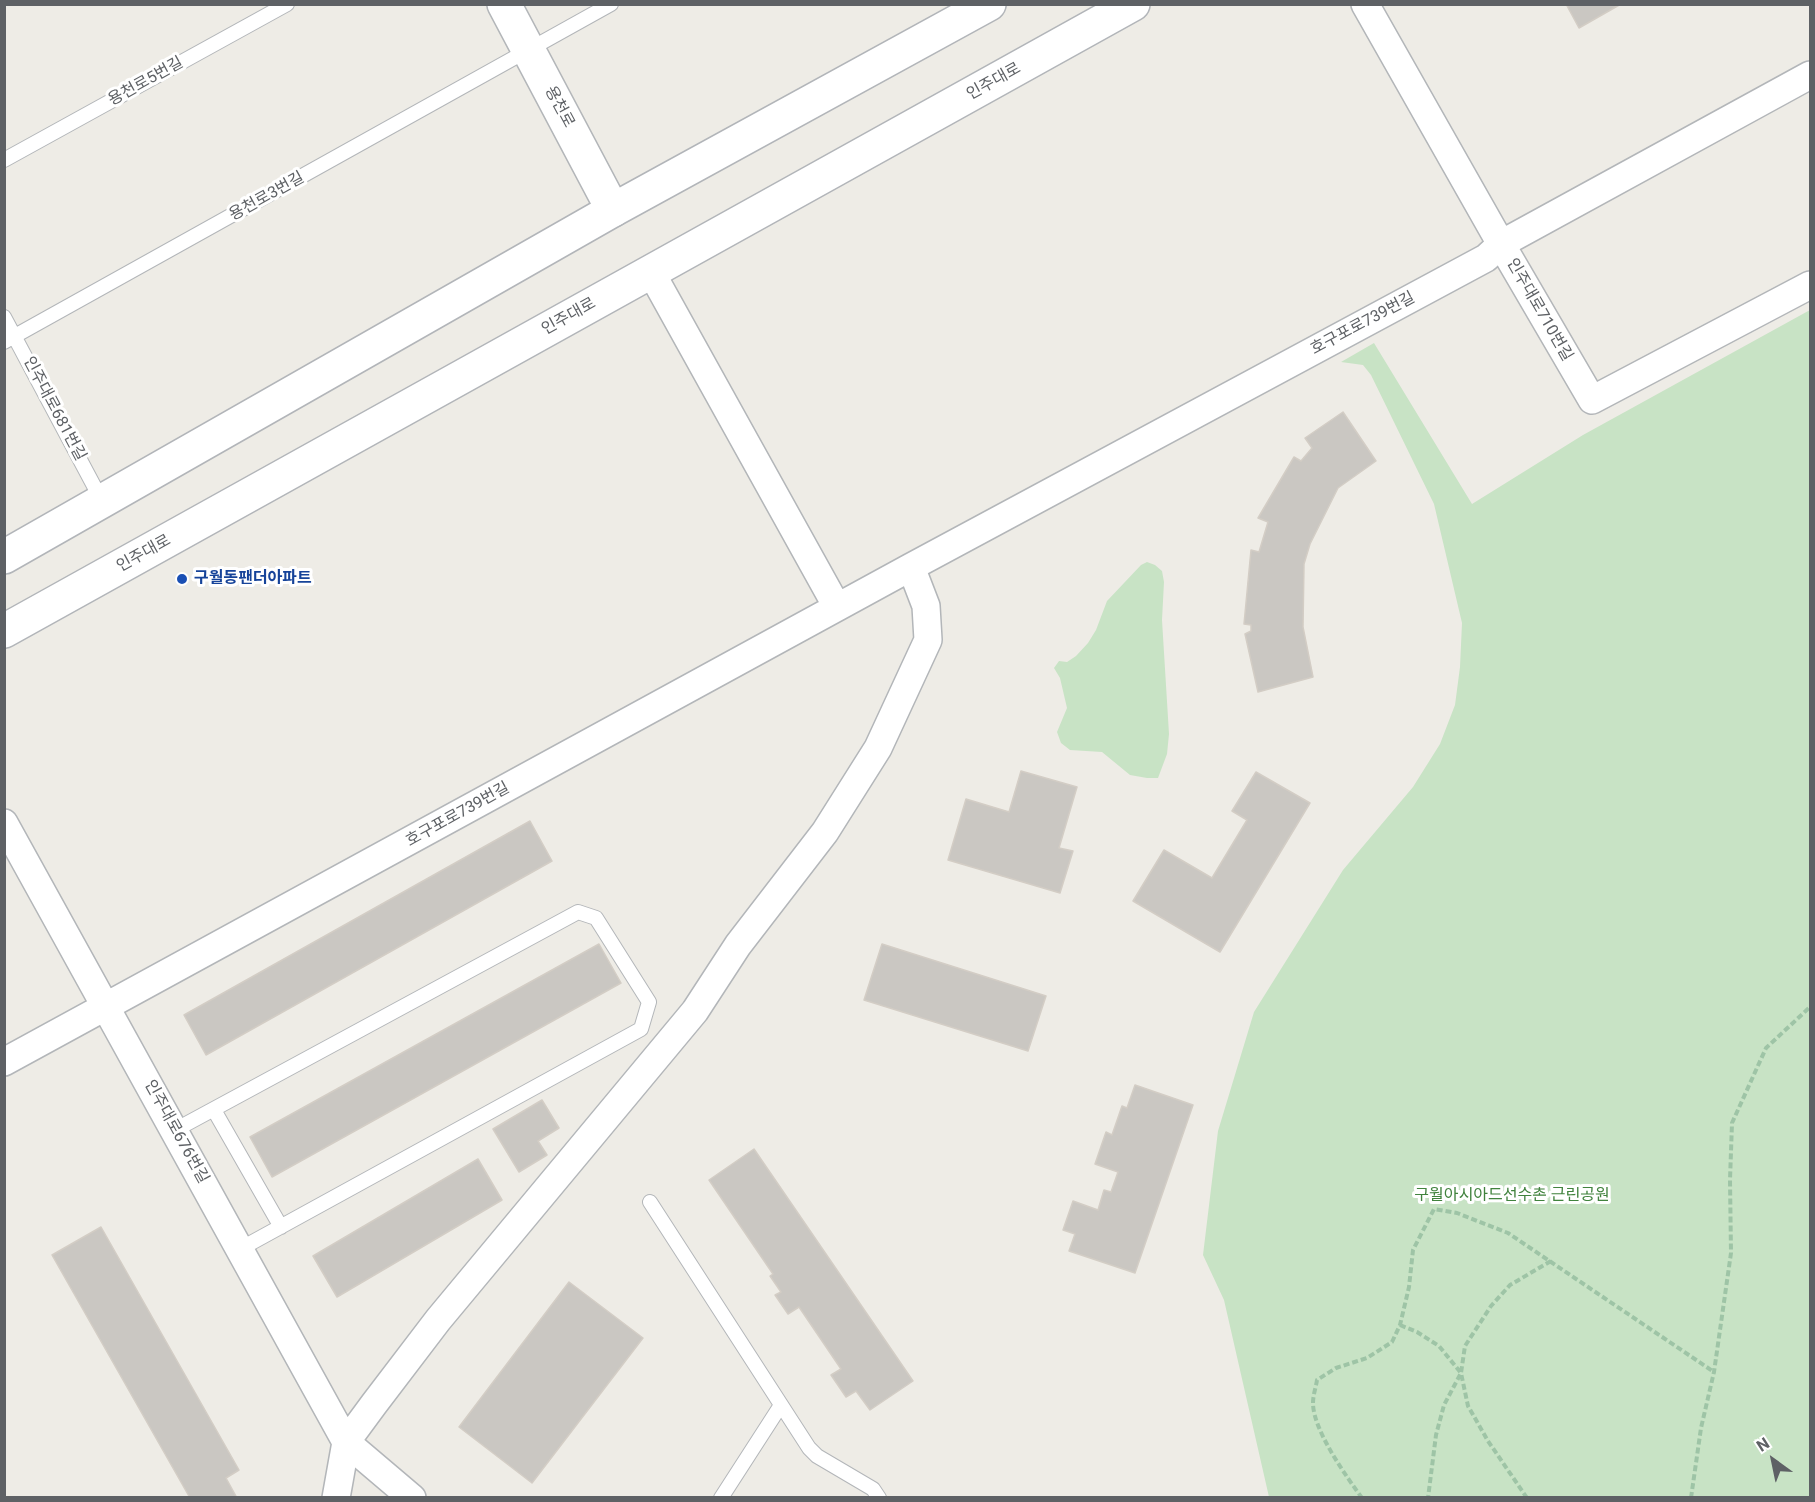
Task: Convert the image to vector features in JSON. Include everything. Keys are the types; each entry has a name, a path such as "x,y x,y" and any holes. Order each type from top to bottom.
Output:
{"main road":[{"name":"용천로","path":"504,4 613,210"},
{"path":"4,557 613,210 989,4"},
{"name":"인주대로","path":"4,631 1133,4"}],"street":[{"name":"인주대로710번길","path":"1365,4 1592,400 1810,285"},
{"name":"호구포로739번길","path":"4,1062 837,607 1486,258 1501,244 1810,75"},
{"path":"651,272 837,607"},
{"path":"336,1497 346,1442 438,1320 695,1011 738,945 825,832 878,748 928,640 926,606 911,567"},
{"name":"인주대로676번길","path":"4,823 346,1442"},
{"path":"346,1442 412,1497"}],"lane":[{"name":"용천로5번길","path":"4,160 287,4"},
{"name":"용천로3번길","path":"10,340 611,4"},
{"name":"인주대로681번길","path":"4,317 10,340 102,502"},
{"path":"175,1130 578,912 596,918 650,1002 641,1029 240,1249"},
{"path":"214,1110 281,1227"},
{"path":"650,1202 809,1448 817,1456 873,1490 879,1497"},
{"path":"721,1497 781,1406"}],"path":[{"path":"1691,1497 1701,1428 1714,1372 1731,1253 1732,1123 1766,1048 1810,1006"},
{"path":"1362,1497 1346,1476 1319,1427 1313,1403 1317,1380 1336,1368 1367,1359 1392,1342 1400,1325 1409,1287 1413,1250 1434,1209 1457,1214 1508,1233 1714,1372"},
{"path":"1428,1497 1436,1435 1444,1405 1461,1373 1466,1346 1491,1306 1510,1285 1551,1261"},
{"path":"1400,1325 1439,1346 1461,1373 1468,1406 1488,1441 1527,1497"}],"green space":[{"name":"구월아시아드선수촌 근린공원","path":"1810,310 1810,1497 1269,1497 1224,1300 1203,1255 1218,1131 1254,1012 1343,870 1413,787 1440,744 1455,705 1460,667 1462,623 1434,504 1371,375 1363,365 1341,362 1374,343 1472,504 1583,435"},
{"path":"1147,562 1162,571 1164,582 1162,620 1169,734 1167,754 1158,778 1130,775 1102,752 1070,750 1061,743 1057,732 1067,708 1060,678 1054,668 1059,661 1067,662 1076,656 1088,643 1096,630 1107,601 1141,565"}],"building":[{"path":"1566,4 1621,4 1579,28"},
{"path":"1343,412 1376,461 1338,488 1310,544 1304,564 1303,627 1313,677 1258,692 1245,634 1251,631 1251,625 1244,624 1251,550 1259,552 1268,522 1258,518 1294,457 1301,461 1312,448 1305,438"},
{"path":"1021,771 1077,787 1059,848 1073,851 1060,893 948,860 966,799 1009,812"},
{"path":"1256,772 1310,803 1220,952 1133,901 1164,850 1212,878 1247,820 1232,811"},
{"path":"530,821 552,861 206,1055 184,1015"},
{"path":"599,944 621,983 272,1177 250,1137"},
{"path":"882,944 1046,996 1028,1051 864,1000"},
{"path":"1135,1085 1193,1105 1135,1273 1069,1251 1075,1234 1063,1230 1073,1201 1098,1210 1104,1190 1111,1192 1118,1172 1095,1164 1106,1132 1112,1135 1122,1106 1127,1108"},
{"path":"542,1100 559,1128 538,1141 547,1155 519,1172 493,1129"},
{"path":"754,1149 913,1381 870,1410 856,1391 846,1397 831,1375 841,1369 799,1307 788,1314 775,1295 781,1292 770,1276 773,1274 709,1180"},
{"path":"478,1159 502,1200 337,1297 313,1256"},
{"path":"101,1227 239,1470 226,1478 237,1498 190,1498 52,1255"},
{"path":"569,1282 643,1338 532,1483 459,1427"}],"place":[{"name":"구월동팬더아파트","path":"182,579"}]}
